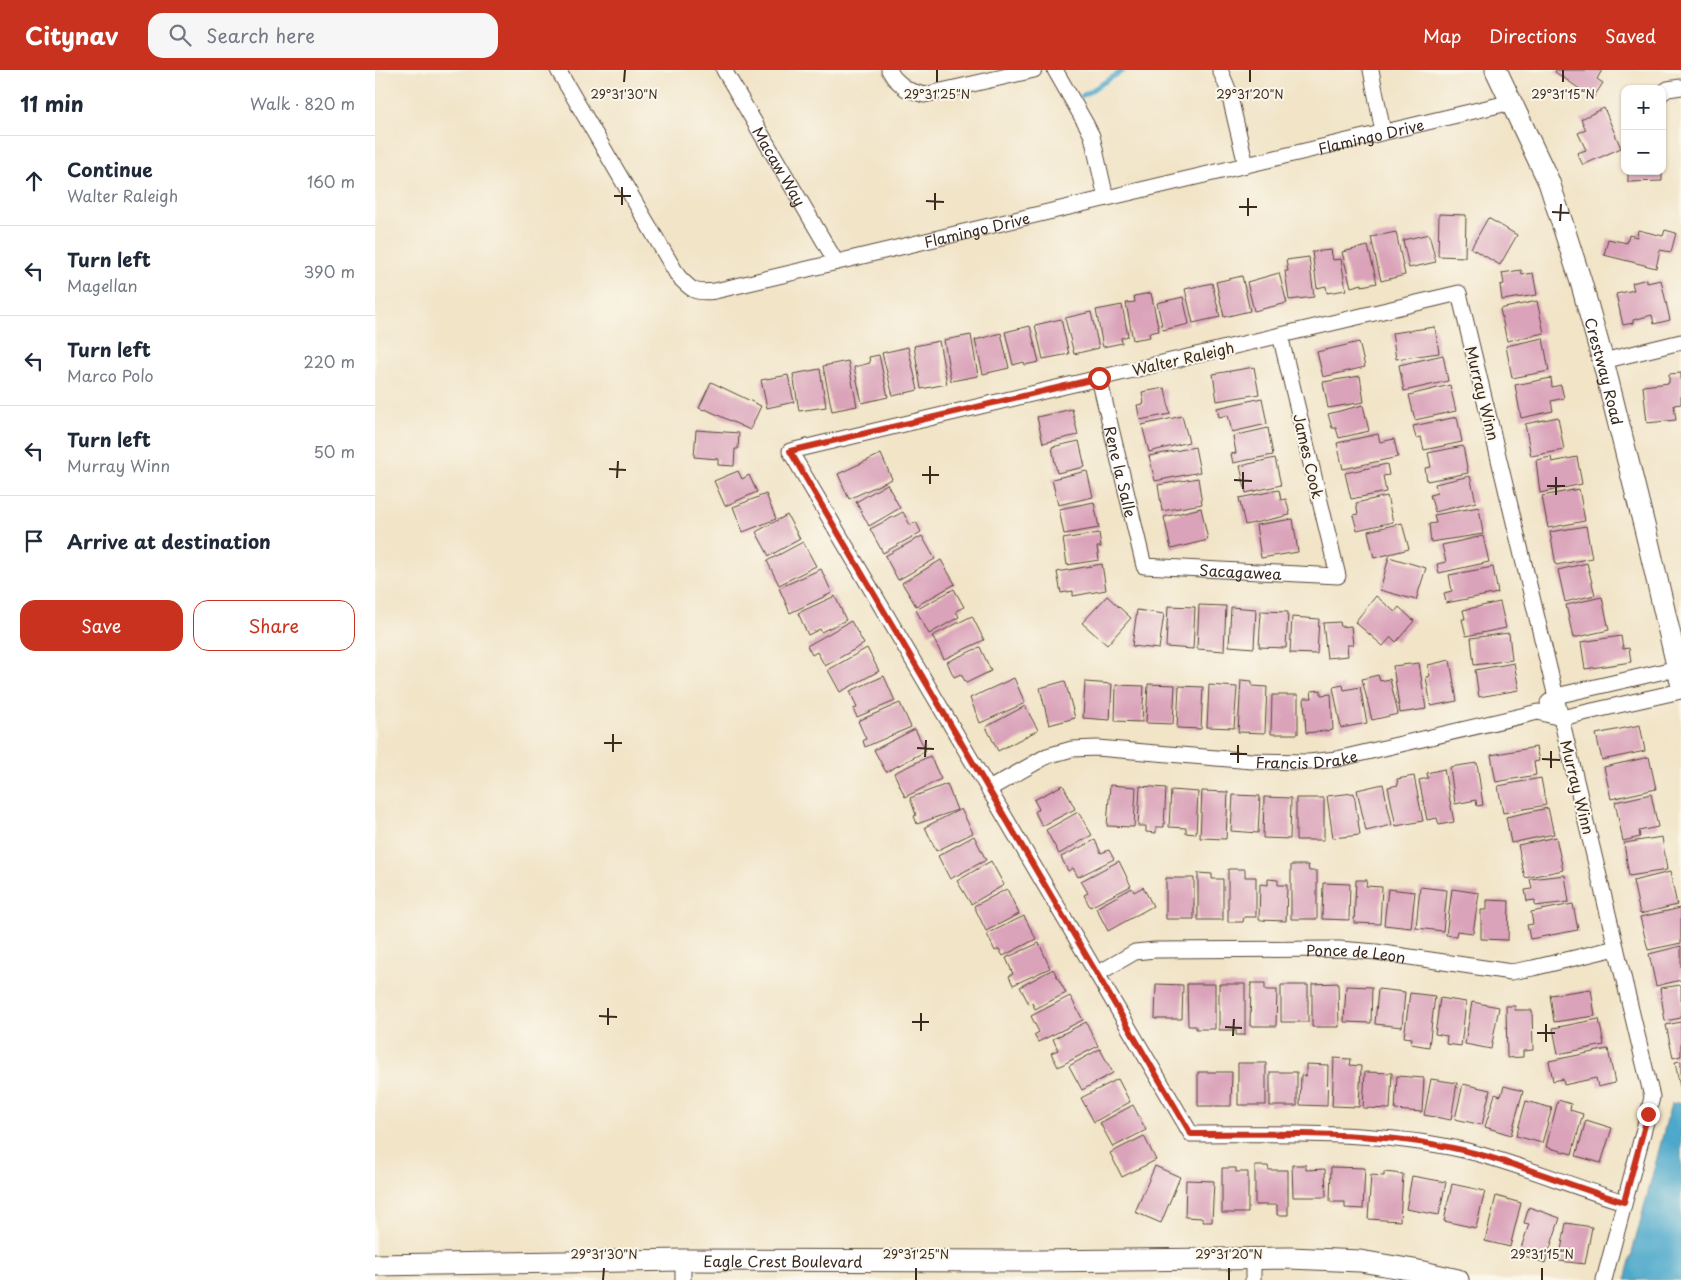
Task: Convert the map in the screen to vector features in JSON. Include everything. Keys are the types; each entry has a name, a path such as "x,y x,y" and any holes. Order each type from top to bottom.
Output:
{"main road":[{"name":"Crestway Road","path":"1496,70 1549,182 1581,282 1603,361 1679,675"},
{"name":"Eagle Crest Boulevard","path":"375,1265 683,1270 1048,1260 1253,1258 1360,1261 1458,1280"}],"street":[{"name":"Flamingo Drive","path":"558,70 678,276 690,289 702,293 1512,102"},
{"name":"Macaw Way","path":"724,70 836,262"},
{"path":"889,70 894,78 906,89 924,95 1034,70"},
{"path":"1055,70 1087,124 1092,136 1106,198"},
{"path":"1219,70 1228,89 1246,165"},
{"path":"1371,70 1383,132"},
{"path":"1666,90 1681,87"},
{"name":"Walter Raleigh","path":"989,789 790,451 1459,292"},
{"name":"Murray Winn","path":"1459,292 1651,1097 1604,1280"},
{"name":"James Cook","path":"1280,335 1338,576"},
{"path":"1603,361 1681,342"},
{"name":"Rene la Salle","path":"1099,378 1144,566"},
{"name":"Sacagawea","path":"1144,566 1338,576"},
{"name":"Francis Drake","path":"1538,712 1556,696 1679,675"},
{"name":"Francis Drake","path":"989,789 1047,756 1072,749 1097,748 1252,761 1309,762 1337,759 1538,712 1561,718 1681,691"},
{"path":"989,789 1191,1134 1301,1134 1376,1137 1419,1142 1497,1158 1624,1202"},
{"name":"Ponce de Leon","path":"1097,974 1135,952 1155,950 1339,949 1376,952 1511,972 1617,948"},
{"path":"1253,1258 1253,1280"}],"water":[{"path":"1681,1102 1681,1280 1625,1280 1671,1104"}],"building":[{"path":"1556,70 1602,70 1597,79 1603,83 1593,98 1555,72"},
{"path":"1604,108 1621,148 1583,165 1577,153 1586,150 1578,133 1586,130 1581,119"},
{"path":"1628,175 1662,175 1662,181 1628,182"},
{"path":"1439,214 1466,215 1465,257 1438,256"},
{"path":"1488,218 1517,235 1500,265 1471,248"},
{"path":"1638,230 1663,236 1665,230 1676,233 1671,252 1660,250 1656,268 1604,255 1608,239 1627,243 1629,235 1637,237"},
{"path":"1396,232 1405,275 1381,281 1371,237"},
{"path":"1429,234 1436,262 1409,268 1403,240"},
{"path":"1368,246 1377,283 1351,287 1342,252"},
{"path":"1331,250 1333,260 1341,259 1346,290 1327,293 1326,286 1317,288 1312,252"},
{"path":"1309,257 1314,297 1289,300 1285,271 1288,271 1286,260"},
{"path":"1521,270 1522,275 1533,273 1537,295 1502,300 1500,285 1504,284 1502,273"},
{"path":"1279,273 1287,303 1254,311 1247,282"},
{"path":"1242,276 1250,311 1224,317 1216,282"},
{"path":"1647,279 1647,283 1661,280 1670,320 1654,324 1652,315 1623,325 1616,294 1634,290 1632,283"},
{"path":"1212,283 1220,317 1193,323 1185,289"},
{"path":"1151,293 1159,331 1149,333 1150,337 1133,340 1126,303 1135,302 1134,296"},
{"path":"1183,297 1189,324 1163,330 1157,303"},
{"path":"1537,301 1544,333 1507,341 1500,309"},
{"path":"1122,305 1128,336 1121,338 1122,343 1103,347 1096,310"},
{"path":"1091,312 1099,348 1074,354 1065,318"},
{"path":"1061,319 1069,354 1043,359 1035,325"},
{"path":"1030,326 1039,362 1025,365 1024,362 1013,365 1005,332"},
{"path":"1435,327 1439,353 1396,359 1392,333"},
{"path":"1001,333 1009,368 983,374 975,340"},
{"path":"971,335 978,376 951,381 944,340"},
{"path":"1543,338 1549,371 1512,378 1506,346"},
{"path":"939,341 947,384 921,389 914,346"},
{"path":"1359,342 1365,367 1323,377 1317,352"},
{"path":"908,347 918,390 893,396 882,353"},
{"path":"879,355 888,397 862,403 854,367 870,363 869,357"},
{"path":"1443,355 1448,381 1404,391 1399,365"},
{"path":"848,361 857,406 832,411 823,366"},
{"path":"1254,367 1259,394 1217,401 1213,374"},
{"path":"820,369 826,407 799,411 793,374"},
{"path":"1681,373 1681,404 1674,405 1676,420 1647,423 1643,386 1669,383 1669,374"},
{"path":"788,375 794,402 767,408 761,380"},
{"path":"1360,376 1364,402 1328,408 1323,382"},
{"path":"1551,378 1552,387 1561,385 1564,398 1551,401 1553,411 1521,418 1515,385"},
{"path":"711,382 761,406 750,430 699,408"},
{"path":"1450,385 1456,411 1415,420 1409,395"},
{"path":"1165,388 1170,414 1140,420 1137,405 1144,404 1142,392"},
{"path":"1262,398 1267,424 1232,432 1228,415 1219,417 1217,408"},
{"path":"1363,405 1369,431 1339,438 1336,428 1332,428 1328,414"},
{"path":"1072,409 1078,435 1043,443 1037,417"},
{"path":"1182,416 1189,442 1149,452 1142,425"},
{"path":"1457,417 1462,442 1424,450 1421,437 1416,438 1413,426"},
{"path":"1558,417 1564,450 1531,456 1525,424"},
{"path":"1268,428 1273,455 1233,463 1231,454 1236,453 1233,436"},
{"path":"696,430 739,433 738,449 735,449 734,466 718,465 718,459 694,457"},
{"path":"1378,434 1380,442 1394,439 1398,457 1343,469 1337,443"},
{"path":"1079,441 1085,467 1057,473 1052,447"},
{"path":"1463,446 1468,473 1427,481 1425,468 1431,467 1428,453"},
{"path":"1195,447 1200,472 1155,481 1149,456"},
{"path":"881,454 892,479 849,499 838,474"},
{"path":"1551,457 1552,462 1577,457 1582,484 1540,493 1536,460"},
{"path":"1275,458 1281,485 1246,493 1240,466"},
{"path":"1387,464 1389,475 1383,476 1386,492 1351,499 1345,473"},
{"path":"738,471 742,479 749,475 757,492 725,506 714,481"},
{"path":"1087,471 1093,497 1058,505 1052,479"},
{"path":"1470,476 1476,502 1435,512 1430,495 1437,493 1435,484"},
{"path":"1198,478 1202,504 1162,511 1158,485"},
{"path":"887,484 900,508 869,526 856,502"},
{"path":"1579,489 1585,521 1548,528 1542,496"},
{"path":"1279,490 1281,500 1286,499 1290,515 1245,525 1239,498"},
{"path":"766,494 776,519 743,532 733,507"},
{"path":"1387,496 1393,522 1357,530 1353,515 1358,514 1356,503"},
{"path":"1094,502 1099,528 1064,534 1059,509"},
{"path":"1479,507 1483,534 1431,542 1429,524 1436,523 1434,515"},
{"path":"1201,508 1208,540 1171,549 1164,517"},
{"path":"903,512 910,525 916,522 921,532 883,553 870,529"},
{"path":"787,515 800,539 769,556 756,532"},
{"path":"1293,519 1298,552 1261,558 1256,525"},
{"path":"1402,523 1409,549 1374,558 1368,531"},
{"path":"1586,526 1592,558 1556,565 1550,532"},
{"path":"1099,533 1101,547 1097,547 1099,560 1067,565 1063,539"},
{"path":"922,536 935,559 898,580 885,556"},
{"path":"1483,536 1489,562 1439,573 1437,564 1446,562 1442,545"},
{"path":"803,542 816,566 779,585 767,561"},
{"path":"1389,557 1426,568 1416,600 1380,590"},
{"path":"941,560 955,584 916,606 902,583"},
{"path":"1587,563 1595,595 1565,602 1558,570"},
{"path":"1102,564 1106,590 1073,596 1073,591 1061,593 1057,572"},
{"path":"1493,567 1498,593 1446,603 1444,593 1452,591 1449,575"},
{"path":"821,569 832,593 790,613 779,588"},
{"path":"954,589 964,607 956,611 959,617 929,634 916,610"},
{"path":"835,596 846,620 821,632 820,629 808,635 798,613"},
{"path":"1107,596 1131,618 1107,645 1082,623"},
{"path":"1376,596 1395,612 1399,607 1414,621 1396,642 1391,637 1383,646 1355,622"},
{"path":"1602,597 1609,630 1573,638 1566,605"},
{"path":"1500,602 1506,628 1466,636 1462,619 1465,619 1463,610"},
{"path":"1199,605 1226,606 1224,651 1197,649"},
{"path":"1168,606 1195,607 1193,649 1166,647"},
{"path":"1231,607 1256,609 1254,648 1229,646"},
{"path":"1137,610 1164,614 1159,649 1132,646"},
{"path":"1261,611 1288,612 1286,648 1259,647"},
{"path":"972,616 984,640 944,659 932,636"},
{"path":"1292,617 1319,619 1317,654 1290,653"},
{"path":"851,621 864,644 825,666 817,652 812,655 807,646"},
{"path":"1340,622 1341,627 1351,626 1353,645 1347,645 1348,656 1327,658 1323,623"},
{"path":"1509,633 1512,660 1474,665 1471,638"},
{"path":"1621,636 1623,649 1629,648 1631,662 1585,669 1581,642"},
{"path":"980,647 991,671 966,683 961,674 954,677 947,662"},
{"path":"867,648 879,671 840,692 828,670"},
{"path":"1450,660 1457,701 1431,706 1426,677 1430,676 1428,665"},
{"path":"1419,663 1426,709 1400,713 1393,666"},
{"path":"1514,663 1519,690 1479,697 1475,670"},
{"path":"1378,675 1380,681 1390,679 1398,714 1372,720 1362,679"},
{"path":"884,676 895,701 857,717 853,709 857,708 850,691"},
{"path":"1014,678 1025,703 980,723 970,698"},
{"path":"1241,680 1252,681 1252,686 1267,687 1265,733 1238,732"},
{"path":"1065,681 1075,718 1049,725 1040,688"},
{"path":"1085,682 1112,684 1110,720 1083,718"},
{"path":"1148,684 1175,685 1173,724 1146,723"},
{"path":"1116,685 1144,686 1142,722 1115,721"},
{"path":"1209,685 1237,687 1234,728 1207,727"},
{"path":"1343,685 1344,690 1360,687 1367,723 1341,728 1333,687"},
{"path":"1179,686 1203,687 1201,729 1177,728"},
{"path":"1321,690 1321,695 1331,694 1333,730 1306,733 1304,698 1312,698 1311,691"},
{"path":"1272,695 1298,695 1298,734 1271,734"},
{"path":"900,703 911,727 865,747 863,741 866,739 858,721"},
{"path":"1025,706 1038,730 998,751 986,727"},
{"path":"1640,725 1645,751 1602,760 1596,734"},
{"path":"915,729 926,751 886,772 874,750"},
{"path":"1536,747 1539,761 1534,762 1536,775 1496,782 1491,755"},
{"path":"930,756 941,779 905,797 894,773"},
{"path":"1649,757 1656,789 1611,799 1604,767"},
{"path":"1477,763 1483,805 1477,806 1476,800 1455,804 1450,767"},
{"path":"1444,769 1454,822 1439,825 1437,818 1427,820 1419,780 1428,778 1427,773"},
{"path":"1414,776 1423,821 1396,826 1388,787 1398,785 1397,779"},
{"path":"1541,778 1546,805 1503,813 1498,786"},
{"path":"947,784 957,810 917,824 910,798"},
{"path":"1383,784 1392,825 1366,831 1357,790"},
{"path":"1063,785 1075,809 1042,826 1035,812 1039,809 1034,800"},
{"path":"1110,785 1136,787 1134,827 1107,826"},
{"path":"1140,786 1166,788 1164,827 1156,827 1156,833 1146,832 1146,826 1138,826"},
{"path":"1171,790 1198,792 1196,834 1186,833 1186,828 1169,827"},
{"path":"1202,791 1228,792 1226,839 1200,838"},
{"path":"1354,793 1360,835 1333,838 1327,796"},
{"path":"1651,794 1658,827 1639,831 1640,837 1623,841 1615,802"},
{"path":"1233,795 1260,796 1258,833 1231,831"},
{"path":"1264,797 1291,798 1290,839 1263,838"},
{"path":"1296,798 1324,798 1324,840 1296,840"},
{"path":"1548,808 1554,834 1511,843 1506,817"},
{"path":"961,809 973,833 936,851 925,827"},
{"path":"1078,812 1092,835 1059,854 1046,830"},
{"path":"974,836 986,860 950,879 938,856"},
{"path":"1556,837 1563,870 1525,878 1518,845"},
{"path":"1662,837 1667,870 1629,876 1624,843"},
{"path":"1095,840 1101,853 1109,850 1114,859 1078,877 1073,868 1068,871 1061,857"},
{"path":"991,861 1004,885 971,904 957,881"},
{"path":"1119,861 1131,886 1090,907 1084,895 1088,893 1081,881"},
{"path":"1291,865 1308,865 1309,871 1317,871 1317,919 1291,919"},
{"path":"1228,869 1245,869 1245,877 1256,877 1256,917 1244,917 1243,922 1228,922"},
{"path":"1670,872 1677,905 1640,914 1633,881"},
{"path":"1198,873 1212,874 1212,879 1223,879 1223,920 1198,920"},
{"path":"1565,875 1569,902 1535,906 1535,900 1527,901 1525,890 1532,889 1530,879"},
{"path":"1166,878 1194,878 1194,919 1166,919"},
{"path":"1268,879 1278,880 1278,885 1287,885 1286,921 1259,920 1260,884 1268,885"},
{"path":"1356,880 1367,880 1366,886 1382,887 1380,924 1354,923"},
{"path":"1323,883 1350,884 1349,920 1322,919"},
{"path":"1143,887 1153,906 1108,931 1096,908 1132,888 1134,892"},
{"path":"1420,887 1447,890 1443,931 1416,928"},
{"path":"1007,889 1019,914 986,931 974,906"},
{"path":"1388,889 1415,892 1411,928 1384,925"},
{"path":"1452,889 1479,893 1473,933 1457,931 1456,936 1446,935"},
{"path":"1487,900 1509,901 1508,940 1481,939 1481,910 1487,910"},
{"path":"1573,904 1578,930 1530,939 1527,925 1533,924 1531,912"},
{"path":"1681,908 1681,943 1648,950 1640,917"},
{"path":"1024,916 1036,939 1003,956 999,949 995,951 987,934"},
{"path":"1039,943 1050,968 1013,985 1009,976 1013,974 1006,958"},
{"path":"1681,946 1681,980 1656,986 1649,954"},
{"path":"1053,969 1066,993 1035,1009 1032,1003 1029,1004 1020,987"},
{"path":"1251,983 1265,983 1265,990 1277,990 1276,1026 1250,1026"},
{"path":"1338,983 1339,1027 1312,1027 1312,984"},
{"path":"1156,984 1183,985 1182,1019 1155,1019"},
{"path":"1187,984 1215,984 1215,1029 1196,1029 1196,1026 1188,1026"},
{"path":"1219,984 1245,984 1245,1035 1236,1035 1236,1030 1219,1030"},
{"path":"1281,985 1308,985 1308,1022 1281,1022"},
{"path":"1681,985 1681,1018 1665,1021 1660,988"},
{"path":"1346,986 1372,987 1371,1023 1344,1022"},
{"path":"1378,989 1405,992 1402,1027 1375,1024"},
{"path":"1591,989 1595,1016 1554,1022 1550,995"},
{"path":"1410,993 1435,996 1429,1047 1411,1044 1412,1038 1404,1037"},
{"path":"1070,996 1083,1020 1038,1042 1034,1035 1039,1032 1031,1016"},
{"path":"1440,998 1466,1002 1461,1046 1446,1044 1447,1036 1435,1034"},
{"path":"1472,1002 1499,1007 1491,1049 1465,1044"},
{"path":"1506,1006 1515,1006 1515,1010 1532,1010 1533,1050 1523,1051 1523,1057 1507,1058"},
{"path":"1599,1019 1604,1045 1558,1054 1553,1028"},
{"path":"1086,1022 1098,1046 1058,1067 1051,1053 1058,1050 1053,1039"},
{"path":"1681,1022 1681,1056 1673,1058 1666,1025"},
{"path":"1100,1049 1113,1073 1082,1090 1069,1066"},
{"path":"1608,1049 1615,1083 1598,1087 1596,1078 1564,1085 1563,1079 1553,1081 1549,1061"},
{"path":"1334,1058 1351,1059 1350,1065 1361,1066 1359,1107 1332,1106"},
{"path":"1681,1061 1681,1086 1680,1087 1675,1062"},
{"path":"1238,1063 1266,1063 1266,1105 1238,1105"},
{"path":"1306,1064 1328,1065 1327,1106 1300,1105 1301,1075 1306,1076"},
{"path":"1198,1072 1232,1072 1231,1106 1198,1106"},
{"path":"1270,1072 1297,1072 1297,1106 1270,1106"},
{"path":"1365,1072 1392,1073 1390,1109 1363,1108"},
{"path":"1397,1076 1424,1078 1422,1112 1395,1110"},
{"path":"1118,1079 1130,1102 1094,1122 1081,1098"},
{"path":"1431,1079 1457,1083 1451,1120 1424,1115"},
{"path":"1463,1084 1490,1090 1482,1125 1455,1119"},
{"path":"1504,1086 1523,1091 1511,1135 1485,1127 1495,1094 1501,1096"},
{"path":"1558,1100 1571,1104 1570,1110 1583,1114 1572,1154 1546,1147"},
{"path":"1526,1101 1552,1108 1542,1143 1516,1136"},
{"path":"1133,1105 1146,1130 1113,1147 1100,1123"},
{"path":"1586,1120 1612,1128 1601,1163 1576,1156"},
{"path":"1144,1136 1156,1160 1122,1177 1110,1153"},
{"path":"1292,1165 1306,1165 1306,1170 1325,1169 1326,1197 1293,1197"},
{"path":"1155,1166 1180,1177 1161,1223 1135,1212"},
{"path":"1255,1166 1268,1166 1269,1170 1288,1170 1288,1215 1277,1215 1277,1205 1255,1205"},
{"path":"1331,1167 1365,1168 1363,1209 1345,1208 1345,1202 1330,1202"},
{"path":"1222,1168 1236,1168 1236,1172 1248,1172 1248,1213 1222,1213"},
{"path":"1384,1172 1403,1174 1400,1221 1368,1219 1371,1175 1384,1176"},
{"path":"1412,1176 1446,1182 1439,1215 1406,1209"},
{"path":"1186,1180 1214,1181 1212,1222 1203,1222 1203,1218 1185,1217"},
{"path":"1452,1184 1485,1191 1476,1228 1444,1221"},
{"path":"1496,1196 1521,1203 1510,1247 1485,1241"},
{"path":"1529,1207 1560,1218 1545,1263 1519,1254 1529,1224 1524,1223"},
{"path":"1566,1223 1592,1227 1585,1264 1559,1261"}],"waterway":[{"path":"1082,96 1124,70"}],"route":[{"path":"1099,378 790,451 1191,1134 1301,1134 1376,1137 1419,1142 1497,1158 1624,1202 1648,1114"}]}
